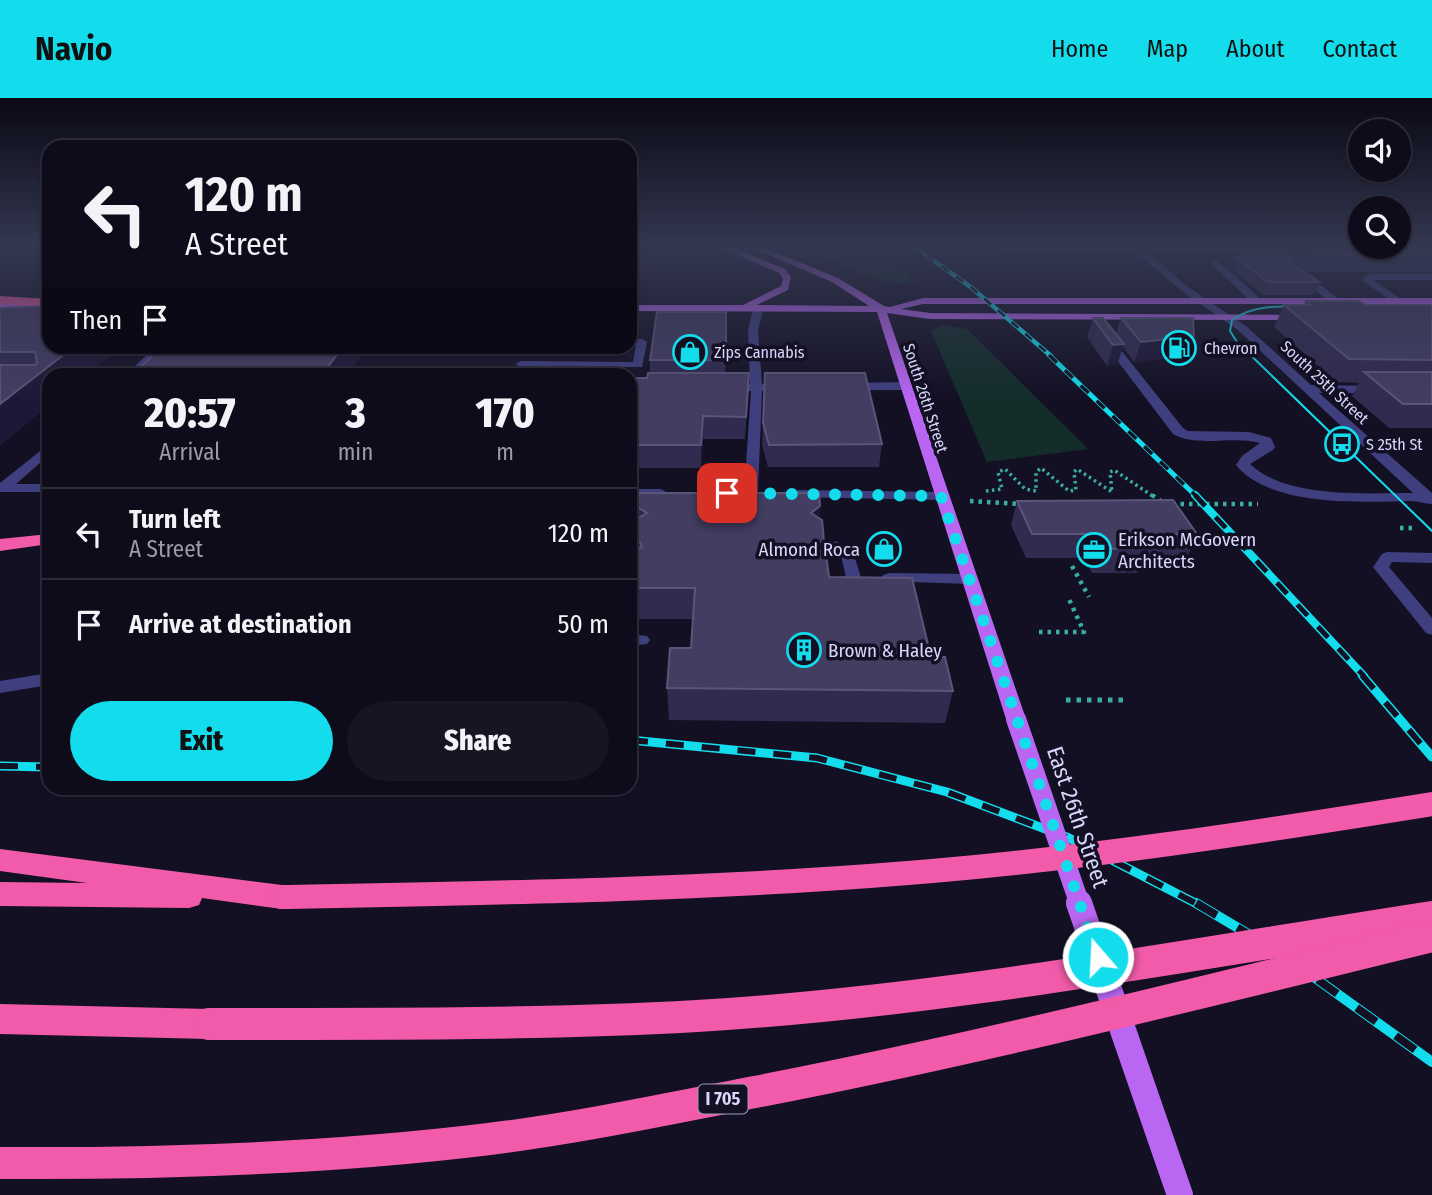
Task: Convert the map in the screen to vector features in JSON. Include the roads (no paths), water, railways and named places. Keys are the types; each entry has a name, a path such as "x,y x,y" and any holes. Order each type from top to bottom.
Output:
{"highway":[{"path":"0,299 42,304"},
{"path":"0,545 42,540"},
{"path":"0,894 282,897 561,891 787,881 999,865 1209,839 1432,804"},
{"path":"0,860 282,897"},
{"path":"0,1019 209,1024 463,1024 699,1016 930,993 1432,917"},
{"name":"I 705","path":"0,1163 112,1165 328,1154 488,1139 601,1122 951,1054 1432,936"}],"main road":[{"path":"741,309 768,296"},
{"path":"861,296 881,309 923,302 1432,301"},
{"path":"0,307 42,305"},
{"path":"637,308 881,309 930,316 1315,317"},
{"name":"South 26th Street","path":"881,309 941,496"},
{"name":"East 26th Street","path":"941,496 1180,1195"}],"street":[{"name":"South 25th Street","path":"1197,296 1228,317 1430,500"},
{"path":"1252,296 1258,302"},
{"path":"1329,296 1335,301"},
{"path":"1390,296 1397,301"},
{"path":"758,309 753,331 758,494 941,496"},
{"path":"1113,330 1100,330 1178,431 1185,435 1249,436 1266,441 1268,447 1247,459 1243,465 1257,479 1287,490 1430,500"},
{"path":"521,364 638,365 642,342 637,342"},
{"path":"139,368 154,354"},
{"path":"830,387 906,386"},
{"path":"708,388 807,387"},
{"path":"1308,388 1391,389"},
{"path":"2,488 42,454"},
{"path":"2,488 42,488"},
{"path":"637,493 670,493"},
{"path":"818,544 833,545 848,554 865,578"},
{"path":"1432,558 1387,557 1381,567 1432,629"},
{"path":"832,578 970,579"},
{"path":"0,687 42,680"}],"tram line":[{"path":"1303,307 1257,309 1232,320 1230,331 1237,342 1432,531"}],"railway":[{"path":"982,296 1051,356"},
{"path":"1049,355 1196,496"},
{"path":"1196,496 1364,676"},
{"path":"1362,675 1432,757"},
{"path":"637,741 817,758 947,792 1069,838 1199,905"},
{"path":"0,766 42,767"},
{"path":"1196,903 1282,954 1432,1062"}],"place":[{"name":"Chevron","path":"1179,348"},
{"name":"Zips Cannabis","path":"690,352"},
{"name":"S 25th St","path":"1342,444"},
{"name":"Almond Roca","path":"884,549"},
{"name":"Erikson McGovern Architects","path":"1094,550"},
{"name":"Brown & Haley","path":"804,650"}]}
